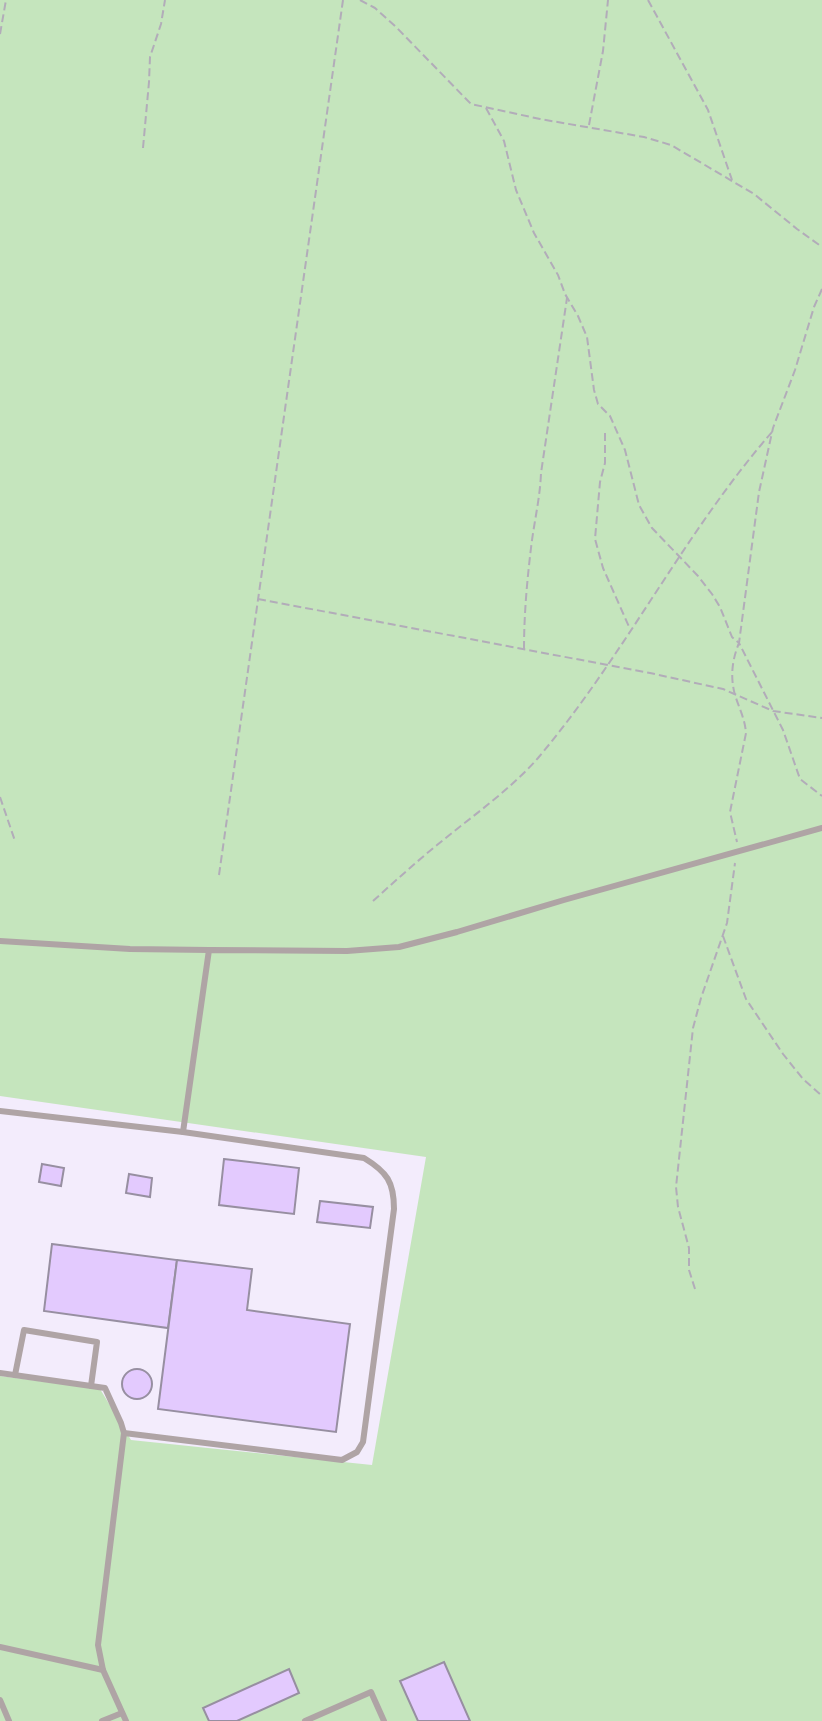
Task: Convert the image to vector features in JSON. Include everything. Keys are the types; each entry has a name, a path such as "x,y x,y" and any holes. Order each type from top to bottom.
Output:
{"lane":[{"path":"0,941 130,949 347,951 399,947 822,828"},
{"path":"183,1132 209,950"},
{"path":"0,1111 183,1132 364,1158 388,1177 394,1191 363,1442 357,1452 342,1460 124,1433"},
{"path":"15,1375 24,1330 97,1342 91,1386"},
{"path":"0,1373 105,1388 121,1423 124,1433 98,1645 103,1670 126,1721"},
{"path":"0,1647 103,1670"},
{"path":"305,1721 371,1692 384,1721"},
{"path":"0,1700 9,1721"},
{"path":"102,1721 122,1713"}],"path":[{"path":"0,34 6,0"},
{"path":"143,148 150,57 165,0"},
{"path":"219,875 343,0"},
{"path":"360,0 375,8 396,27 471,104 644,137 671,145 754,194 822,247"},
{"path":"589,128 603,51 608,0"},
{"path":"659,0 649,2 708,110 732,181"},
{"path":"486,108 504,141 516,190 534,233 587,337 598,404 610,416 625,450 639,505 652,528 712,594 783,730 800,779 822,796"},
{"path":"695,1289 689,1270 689,1248 676,1187 693,1028 723,935 738,851 730,812 746,733 735,695 732,670 739,643 759,492 772,432 822,289"},
{"path":"524,649 524,613 531,546 540,502 541,473 567,297"},
{"path":"373,901 433,848 515,783 538,757 608,665 725,490 772,432"},
{"path":"605,433 605,463 595,539 603,568 631,630"},
{"path":"257,598 723,689 773,711 822,718"},
{"path":"0,797 15,841"},
{"path":"723,935 746,999 783,1054 822,1096"}],"green space":[{"path":"0,0 822,0 822,1721 0,1721 0,1376 100,1389 131,1440 372,1465 426,1157 0,1096"}],"building":[{"path":"224,1159 299,1168 294,1214 219,1205"},
{"path":"42,1164 64,1168 61,1186 39,1182"},
{"path":"129,1174 152,1178 150,1197 126,1193"},
{"path":"320,1201 373,1207 370,1228 317,1222"},
{"path":"52,1244 177,1260 168,1328 44,1311"},
{"path":"177,1260 252,1269 247,1310 350,1324 336,1432 158,1409"},
{"path":"137,1369 143,1370 151,1378 151,1390 143,1398 137,1399 131,1398 123,1390 122,1384 123,1378 131,1370"},
{"path":"444,1662 470,1721 418,1721 400,1681"},
{"path":"289,1669 299,1693 237,1721 209,1721 203,1708"}]}
